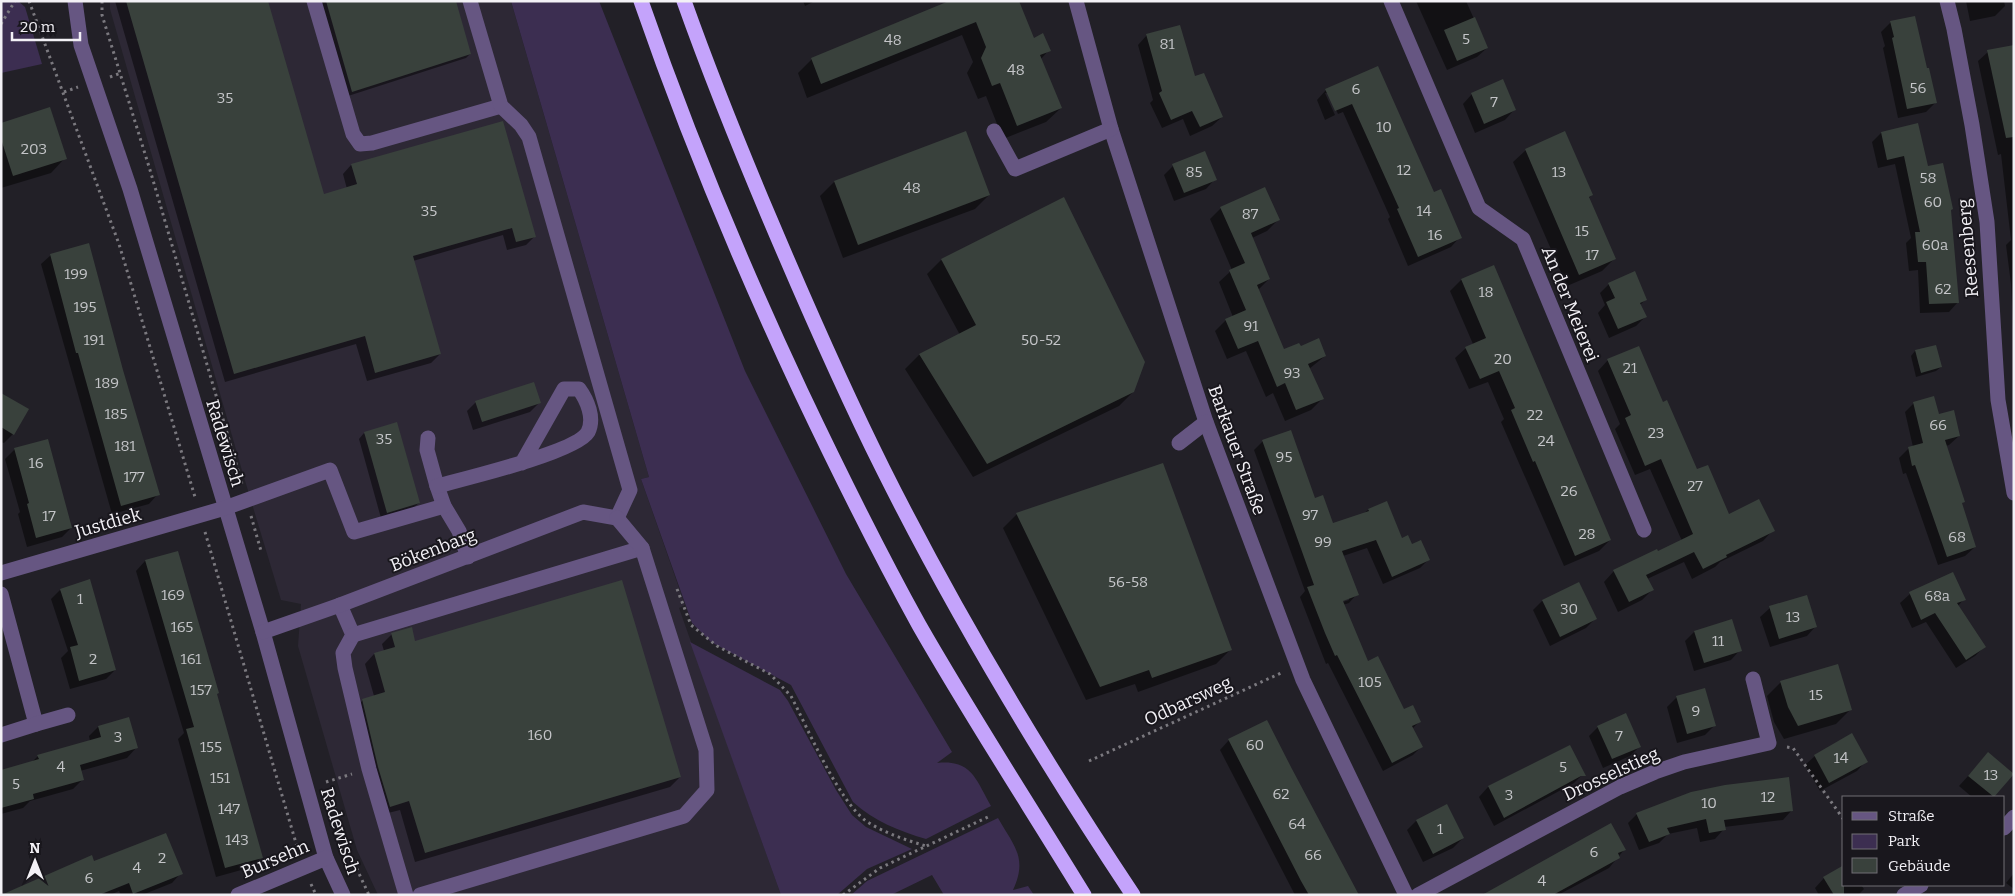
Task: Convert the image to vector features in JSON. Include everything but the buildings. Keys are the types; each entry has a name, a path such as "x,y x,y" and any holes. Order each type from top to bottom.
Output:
{"highway":[{"path":"641,1 710,188 759,302 838,469 919,623 978,725 1084,895"},
{"path":"684,1 738,144 804,300 882,469 949,595 1009,700 1063,788 1133,895"}],"street":[{"name":"Radewisch","path":"75,1 82,45 127,180 262,632 326,858 343,895"},
{"path":"314,1 353,134 360,144 372,143 501,106"},
{"path":"420,895 684,816 707,790 706,750 642,548 617,518 630,490 529,137 521,125 501,106 470,1"},
{"name":"Barkauer Straße","path":"1076,1 1111,129 1206,422 1298,665 1406,895"},
{"name":"An der Meierei","path":"1391,1 1479,208 1523,239 1644,530"},
{"name":"Reesenberg","path":"1947,1 1972,125 1987,222 1998,400 2014,493"},
{"path":"994,131 1015,169 1111,129"},
{"path":"437,486 522,463 575,442 587,433 591,420 586,398 579,389 564,389 522,463"},
{"path":"1179,443 1206,422"},
{"path":"428,438 427,450 437,486 444,506 459,531 468,557"},
{"name":"Justdiek","path":"1,573 225,508 330,470 354,532 444,506"},
{"name":"Bökenbarg","path":"262,632 340,605 583,512 617,518"},
{"path":"406,895 370,768 345,668 343,652 353,635 642,548"},
{"path":"1,594 36,724"},
{"path":"340,605 353,635"},
{"name":"Drosselstieg","path":"1418,895 1620,787 1684,762 1769,743 1753,679"},
{"path":"1,735 68,715"},
{"path":"2005,827 2014,817"},
{"name":"Bursehn","path":"238,895 326,858"},
{"path":"1904,895 1919,886"}],"path":[{"path":"1,24 15,1"},
{"path":"29,1 120,244 303,868 316,895"},
{"path":"102,1 102,15 150,170 262,558"},
{"path":"676,588 691,625 717,646 770,674 791,696 838,786 854,810 866,821 887,832 926,846"},
{"name":"Odbarsweg","path":"1090,761 1298,665"},
{"path":"1793,748 1842,817"},
{"path":"326,782 370,768"},
{"path":"323,773 348,850 369,895"},
{"path":"843,895 880,868 990,816"}],"shaded area":[{"path":"110,1 511,1 649,477 641,479 685,605 679,608 781,895 378,895 357,850 298,646 301,604 281,600 110,9"}],"green space":[{"path":"1,1 18,1 25,7 42,64 1,73"},
{"path":"511,1 599,1 745,371 846,574 952,752 937,763 958,764 966,768 977,780 991,806 926,839 906,833 869,815 853,802 791,685 711,642 692,623 641,479 649,477"},
{"path":"690,642 780,690 852,815 866,827 912,849 867,869 837,895 781,895"},
{"path":"998,818 1014,845 1019,861 1017,879 1013,890 1028,886 1034,895 944,895 932,875 891,895 851,895 867,881"}]}
